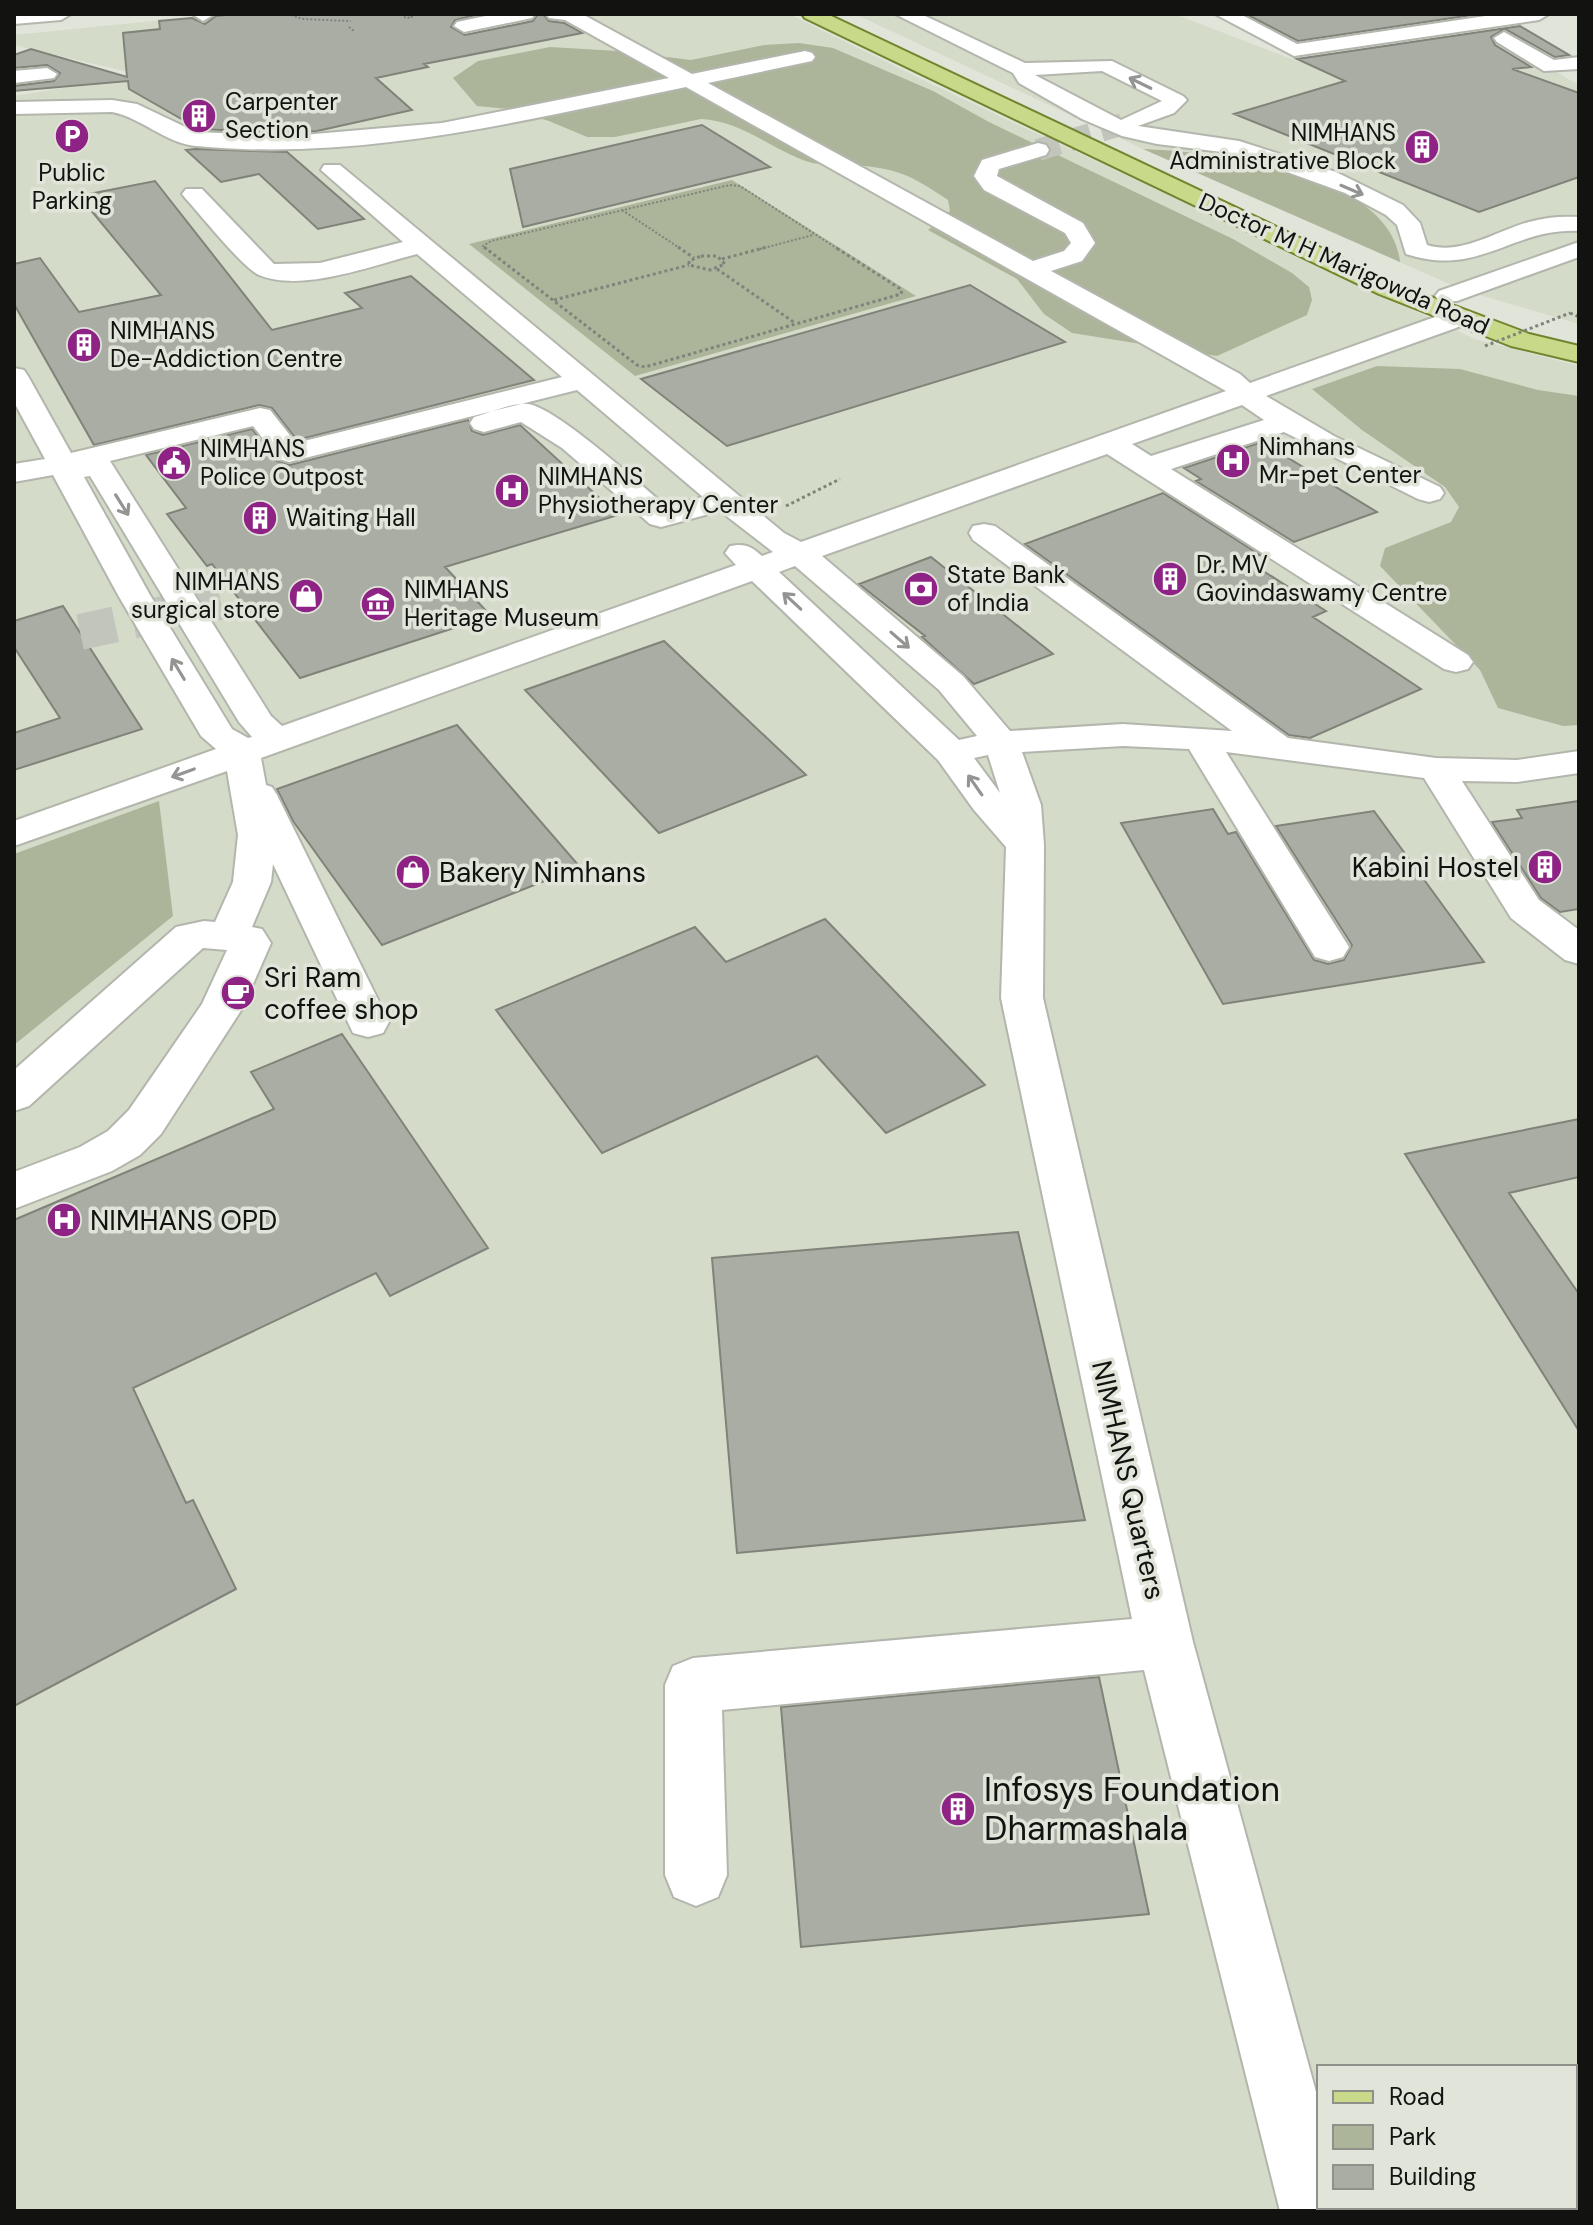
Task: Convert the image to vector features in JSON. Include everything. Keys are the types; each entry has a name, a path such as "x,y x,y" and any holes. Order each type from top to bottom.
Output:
{"main road":[{"name":"Doctor M H Marigowda Road","path":"812,14 942,79 1455,308 1579,340"},
{"name":"Doctor M H Marigowda Road","path":"843,14 1520,340 1579,354"}],"street":[{"path":"14,18 61,14"},
{"path":"464,26 525,14"},
{"path":"556,14 569,15 689,80 1237,388 1288,422 1429,493"},
{"path":"905,14 1022,69 1105,65 1176,100 1166,108 1136,120"},
{"path":"1225,14 1294,50 1538,14 1558,26"},
{"path":"1504,38 1551,67 1579,63"},
{"path":"14,108 112,106 135,112 172,132 194,139 291,143 442,130 805,57"},
{"path":"1022,69 1026,79 1108,123 1170,140 1250,151 1368,196 1405,218 1411,228 1415,249 1427,255 1441,258 1465,252 1542,224 1579,224"},
{"path":"14,77 47,74"},
{"path":"1028,271 1073,256 1083,243 1074,228 992,185 985,176 990,165 1038,150"},
{"path":"332,170 726,500 951,752 987,802 1025,845"},
{"path":"194,194 265,269 272,272 305,273 422,245"},
{"path":"1455,308 1579,249"},
{"path":"14,834 248,742 765,547 1237,388 1579,266"},
{"path":"14,376 134,595 248,742 368,1022"},
{"path":"14,473 65,468 260,416 289,453 583,380"},
{"path":"765,547 1110,443 1237,388"},
{"path":"467,428 525,412 572,442 661,518 726,500"},
{"path":"1149,466 1288,422"},
{"path":"1110,443 1456,662"},
{"path":"984,533 1283,751"},
{"path":"765,547 951,683 1001,742"},
{"path":"951,752 1001,742 1123,735 1201,740 1436,769 1517,771 1579,762"},
{"path":"1201,740 1329,947"},
{"path":"14,808 248,742"},
{"path":"228,937 252,882 257,835 248,742"},
{"name":"NIMHANS Quarters","path":"1001,742 1022,805 1025,845 1022,998 1165,1642 1314,2211"},
{"path":"1436,769 1525,909 1579,950"},
{"path":"14,1095 190,937 204,934 248,939 251,943 221,1009 145,1122 124,1143 96,1159 14,1191"},
{"path":"696,1875 693,1685 1165,1642"}],"path":[{"path":"339,18 344,14"},
{"path":"401,14 406,18 412,17 408,14"},
{"path":"291,15 302,19 351,21"},
{"path":"349,27 355,32"},
{"path":"720,186 740,186 814,234 902,290 901,294 645,367 637,365 483,246 491,241 720,186"},
{"path":"622,210 694,258 709,256 722,259 814,234"},
{"path":"689,265 694,258"},
{"path":"553,300 689,265 701,270 717,269 725,264 722,259"},
{"path":"717,269 796,324"},
{"path":"1485,346 1570,313 1579,317"},
{"path":"765,547 840,479"}],"shaded area":[{"path":"223,14 789,14 1475,339 1579,366 1579,2211 14,2211 14,96 141,75 14,45 14,35"},
{"path":"855,14 1174,14 1318,69 1498,39 1579,85 1579,324 1463,290 1143,149"}],"green space":[{"path":"799,43 833,48 933,91 989,122 1233,239 1292,273 1309,287 1312,300 1307,315 1217,356 1072,333 1044,314 1017,279 928,230 950,211 948,200 903,174 868,166 809,162 743,130 701,119 615,137 587,137 508,109 477,106 453,78 478,61 550,47 691,60 764,45"},
{"path":"1143,149 1253,162 1294,172 1333,187 1366,206 1389,231 1400,262"},
{"path":"732,180 916,296 635,376 469,244"},
{"path":"1377,366 1460,369 1538,390 1579,396 1579,725 1563,726 1498,708 1480,670 1380,566 1385,548 1451,522 1459,507 1445,487 1362,430 1312,389"},
{"path":"159,801 173,916 14,1045 14,854"}],"building":[{"path":"480,14 455,20 451,27 465,35 533,21 538,14 543,14 549,21 564,23 582,33 424,64 428,67 376,78 412,110 317,131 291,133 199,129 129,89 128,81 14,91 14,86 54,81 60,73 47,65 14,68 14,55 31,49 127,77 123,33 160,29 159,21 192,18 205,24 216,16"},
{"path":"1246,14 1479,14 1298,41"},
{"path":"1520,26 1569,55 1555,57 1505,29 1491,37 1495,45 1531,67 1512,69 1579,93 1579,177 1479,212 1234,114 1345,81 1297,59"},
{"path":"702,125 770,167 523,227 510,169"},
{"path":"186,150 287,152 364,219 318,229 259,174 221,182"},
{"path":"155,181 272,330 362,308 345,293 411,276 534,380 297,440 272,408 259,405 94,445 14,304 14,264 40,258 79,312 161,295 79,196"},
{"path":"970,285 1065,342 727,446 641,379"},
{"path":"468,420 472,431 483,435 520,425 618,515 445,567 491,616 300,678 212,564 207,566 167,514 186,508 146,455 252,429 277,461 290,465"},
{"path":"1262,442 1377,512 1294,542 1196,481 1201,479 1184,468"},
{"name":"Dr. MV Govindaswamy Centre","path":"1163,493 1260,555 1246,560 1326,611 1313,617 1421,689 1310,738 1289,735 1025,544"},
{"path":"931,557 1053,654 974,684 922,637 925,636 859,584"},
{"path":"63,606 142,729 14,770 14,733 60,718 14,647 14,621"},
{"path":"664,641 806,775 659,833 525,690"},
{"path":"457,725 580,867 382,945 293,821 277,789"},
{"name":"Kabini Hostel","path":"1579,801 1579,909 1560,912 1541,898 1492,822 1522,818 1517,810"},
{"path":"1213,809 1228,834 1236,832 1314,960 1328,964 1344,960 1352,945 1276,826 1374,811 1484,962 1223,1004 1121,823"},
{"path":"825,919 985,1085 886,1133 817,1056 602,1153 496,1010 695,927 726,962"},
{"path":"342,1034 488,1248 390,1296 376,1273 133,1388 186,1503 193,1500 236,1589 14,1706 14,1220 274,1109 251,1072"},
{"path":"1579,1119 1579,1177 1509,1193 1579,1294 1579,1431 1405,1154"},
{"path":"1018,1232 1085,1520 737,1553 712,1258"},
{"name":"Infosys Foundation Dharmashala","path":"1099,1677 1149,1914 801,1947 781,1707"}],"tunnel":[{"path":"1038,150 1130,122"},
{"path":"80,632 238,598"}],"place":[{"name":"Carpenter Section","path":"199,116"},
{"name":"Public Parking","path":"72,136"},
{"name":"NIMHANS Administrative Block","path":"1422,147"},
{"name":"NIMHANS De-Addiction Centre","path":"84,345"},
{"name":"Nimhans Mr-pet Center","path":"1233,461"},
{"name":"NIMHANS Police Outpost","path":"174,463"},
{"name":"NIMHANS Physiotherapy Center","path":"512,491"},
{"name":"Waiting Hall","path":"260,518"},
{"name":"Dr. MV Govindaswamy Centre","path":"1170,579"},
{"name":"State Bank of India","path":"921,589"},
{"name":"NIMHANS surgical store","path":"306,596"},
{"name":"NIMHANS Heritage Museum","path":"378,604"},
{"name":"Kabini Hostel","path":"1545,867"},
{"name":"Bakery Nimhans","path":"413,872"},
{"name":"Sri Ram coffee shop","path":"238,993"},
{"name":"NIMHANS OPD","path":"64,1220"},
{"name":"Infosys Foundation Dharmashala","path":"958,1809"}]}
